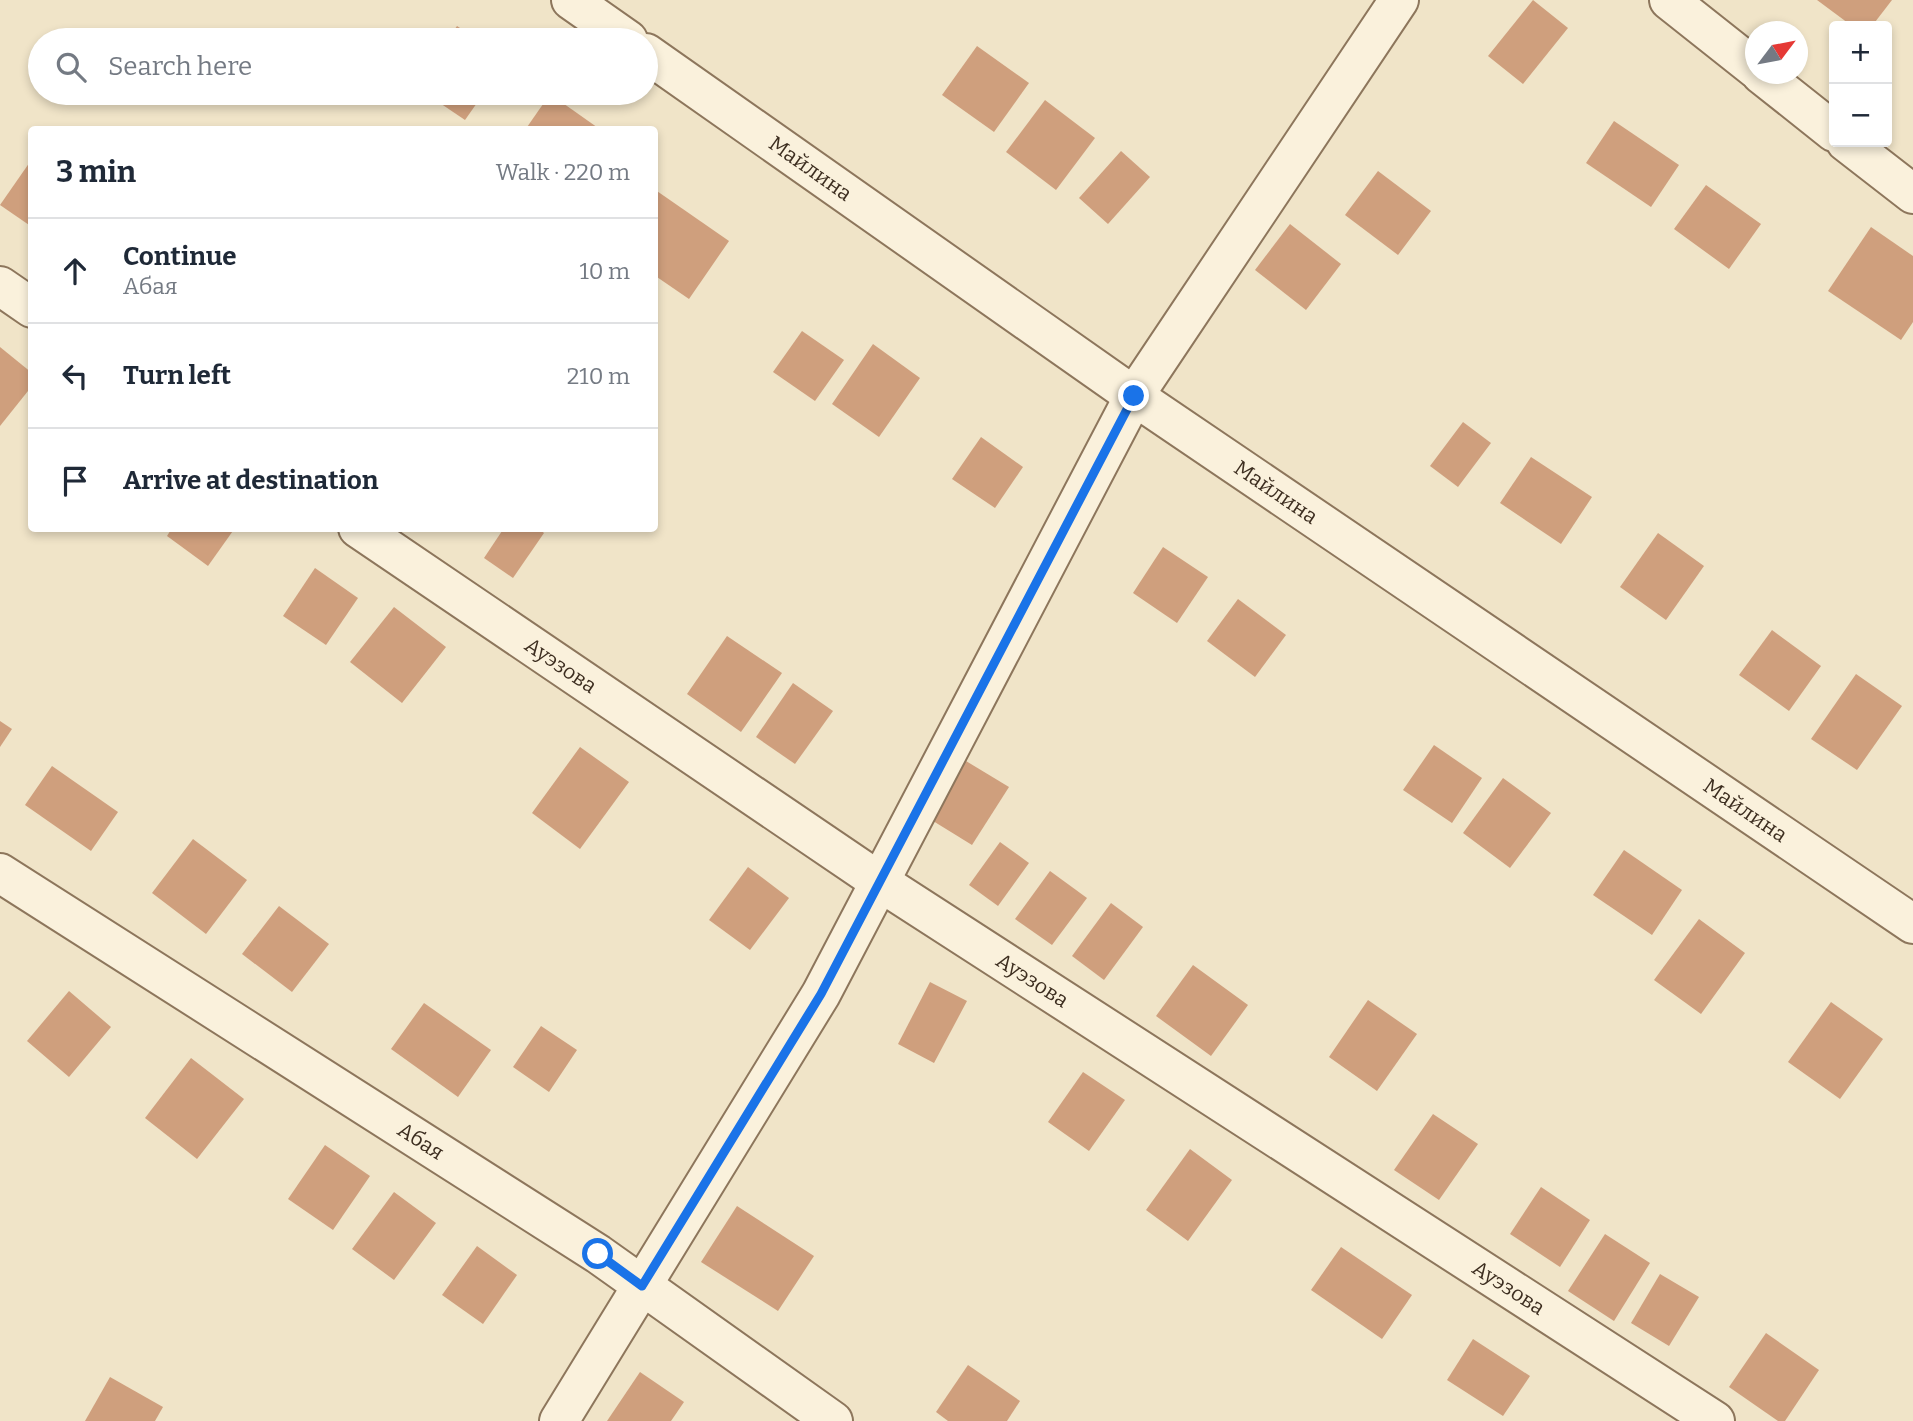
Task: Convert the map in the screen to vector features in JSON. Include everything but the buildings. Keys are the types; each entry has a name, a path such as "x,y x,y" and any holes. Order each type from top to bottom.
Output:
{"street":[{"path":"571,0 611,28"},
{"path":"559,1421 821,994 1134,396 1399,0"},
{"path":"1669,0 1745,61"},
{"name":"Майлина","path":"658,60 1134,396 1913,924"},
{"path":"1774,84 1829,128"},
{"path":"1852,147 1913,194"},
{"path":"0,286 28,305"},
{"name":"Ауэзова","path":"364,532 880,882 1715,1421"},
{"name":"Абая","path":"0,873 598,1254 833,1421"}],"route":[{"path":"598,1254 642,1286 821,994 1134,396"}]}
